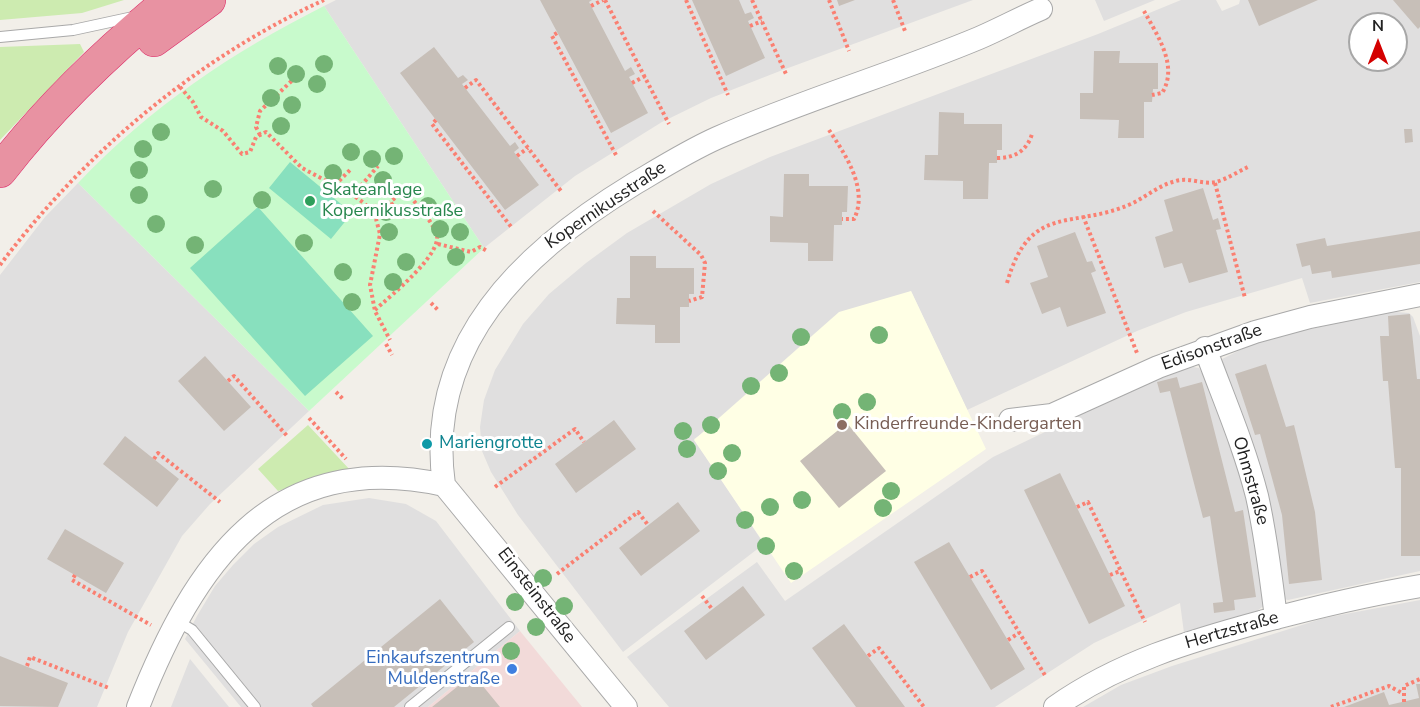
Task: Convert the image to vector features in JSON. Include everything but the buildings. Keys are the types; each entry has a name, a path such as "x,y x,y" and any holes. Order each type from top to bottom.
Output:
{"highway":[{"path":"77,83 140,51 209,0"},
{"path":"0,171 27,136 77,83 164,5"}],"street":[{"name":"Kopernikusstraße","path":"444,485 441,464 445,412 463,352 501,290 543,248 620,193 715,139 981,38 1041,9"},
{"name":"Edisonstraße","path":"1010,420 1052,415 1205,348 1310,317 1420,295"},
{"name":"Ohmstraße","path":"1205,348 1243,448 1256,494 1264,532 1276,618"},
{"path":"138,707 173,628 194,590 219,555 254,522 286,501 315,489 351,480 411,479 444,485"},
{"name":"Einsteinstraße","path":"444,485 626,707"},
{"name":"Hertzstraße","path":"1055,707 1109,673 1161,651 1370,594 1420,586"}],"lane":[{"path":"0,37 73,30 164,5"},
{"path":"410,707 509,627"},
{"path":"173,628 192,630 255,707"}],"path":[{"path":"0,265 38,217 89,162 180,87 224,56 324,0"},
{"path":"591,6 604,0 669,124"},
{"path":"686,0 728,95"},
{"path":"752,0 786,74"},
{"path":"829,0 849,51"},
{"path":"893,0 905,31"},
{"path":"1144,11 1161,41 1167,60 1166,86 1162,93 1152,94"},
{"path":"750,26 762,21"},
{"path":"557,33 552,36 615,155"},
{"path":"709,51 714,49"},
{"path":"260,135 256,127 260,111 302,71"},
{"path":"632,83 645,76"},
{"path":"465,88 476,80 561,191"},
{"path":"180,87 193,102 201,117 222,131 242,154 250,152 256,137 266,132 302,168 353,195 368,208 376,219 380,234 370,285 375,311 392,355"},
{"path":"591,110 597,107"},
{"path":"436,120 432,124 486,189 512,228"},
{"path":"829,130 849,159 855,178 857,212 854,219 842,219"},
{"path":"997,158 1012,157 1021,152 1029,144 1032,134"},
{"path":"517,156 528,147"},
{"path":"353,195 378,166"},
{"path":"1007,283 1014,259 1036,230 1058,220 1131,204 1175,181 1190,178 1215,182 1250,166"},
{"path":"335,185 352,168"},
{"path":"1215,182 1245,298"},
{"path":"368,208 390,202 405,190 437,233 438,244 428,260 375,311"},
{"path":"390,202 403,217 417,206"},
{"path":"654,211 701,255 705,263 702,297 697,301 689,301"},
{"path":"1083,216 1145,373"},
{"path":"438,244 471,252 480,247 487,251"},
{"path":"431,303 439,311"},
{"path":"228,381 234,376 288,437"},
{"path":"336,392 343,399"},
{"path":"309,418 351,464"},
{"path":"495,487 575,429 584,442"},
{"path":"154,459 158,453 220,502"},
{"path":"1077,507 1088,502 1145,622"},
{"path":"556,574 638,512 648,525"},
{"path":"970,577 982,571 1046,677"},
{"path":"1110,575 1120,571"},
{"path":"75,575 72,580 173,628"},
{"path":"702,596 712,609"},
{"path":"1008,640 1019,633"},
{"path":"868,656 879,648 924,707"},
{"path":"27,666 30,657 109,688"},
{"path":"1404,702 1402,693 1408,682 1420,680"},
{"path":"1331,707 1389,686 1402,693"}],"shaded area":[{"path":"336,0 973,0 711,98 662,122 575,176 484,248 324,6"},
{"path":"1095,0 1155,0 1104,21"},
{"path":"1181,0 1216,0 1222,11 1239,4 1240,0 1420,0 1420,282 1310,303 1302,278 1186,312 1137,331 967,410 911,291 694,439 764,544 623,652 518,515 491,472 482,451 480,427 484,400 495,370 523,324 549,294 627,233 711,184 770,157 1098,34"},
{"path":"78,183 309,411 210,504 182,536 128,632 97,707 0,707 0,275 45,217"},
{"name":"Kinderfreunde-Kindergarten","path":"911,291 986,449 791,583 694,440 839,312"},
{"path":"1396,312 1409,313 1413,317 1420,336 1420,571 1284,599 1222,359 1250,345 1288,334"},
{"path":"1193,367 1199,368 1213,392 1244,477 1266,604 1257,611 1184,633 1180,603 1094,643 995,707 669,707 627,657 757,562 785,601 993,457 1157,378"},
{"path":"369,498 406,504 436,521 520,631 428,707 241,707 185,639 215,586 254,544 278,527 323,505"},
{"path":"1420,600 1420,707 1083,707 1121,685 1172,666 1324,618"},
{"name":"Einkaufszentrum Muldenstraße","path":"520,631 582,707 428,707"},
{"path":"190,659 229,707 171,707"}],"green space":[{"path":"0,0 124,0 82,13 0,20"},
{"path":"324,6 484,248 309,411 78,183 134,130 193,84 256,43"},
{"path":"80,44 84,52 0,140 0,47"},
{"name":"Skateanlage Kopernikusstraße","path":"290,162 352,213 331,239 269,188"},
{"path":"258,207 373,336 305,396 190,268"},
{"path":"308,425 351,471 337,471 278,491 258,469"}],"place":[{"name":"Skateanlage Kopernikusstraße","path":"310,201"},
{"name":"Kinderfreunde-Kindergarten","path":"842,425"},
{"name":"Mariengrotte","path":"427,444"},
{"name":"Einkaufszentrum Muldenstraße","path":"512,669"}]}
